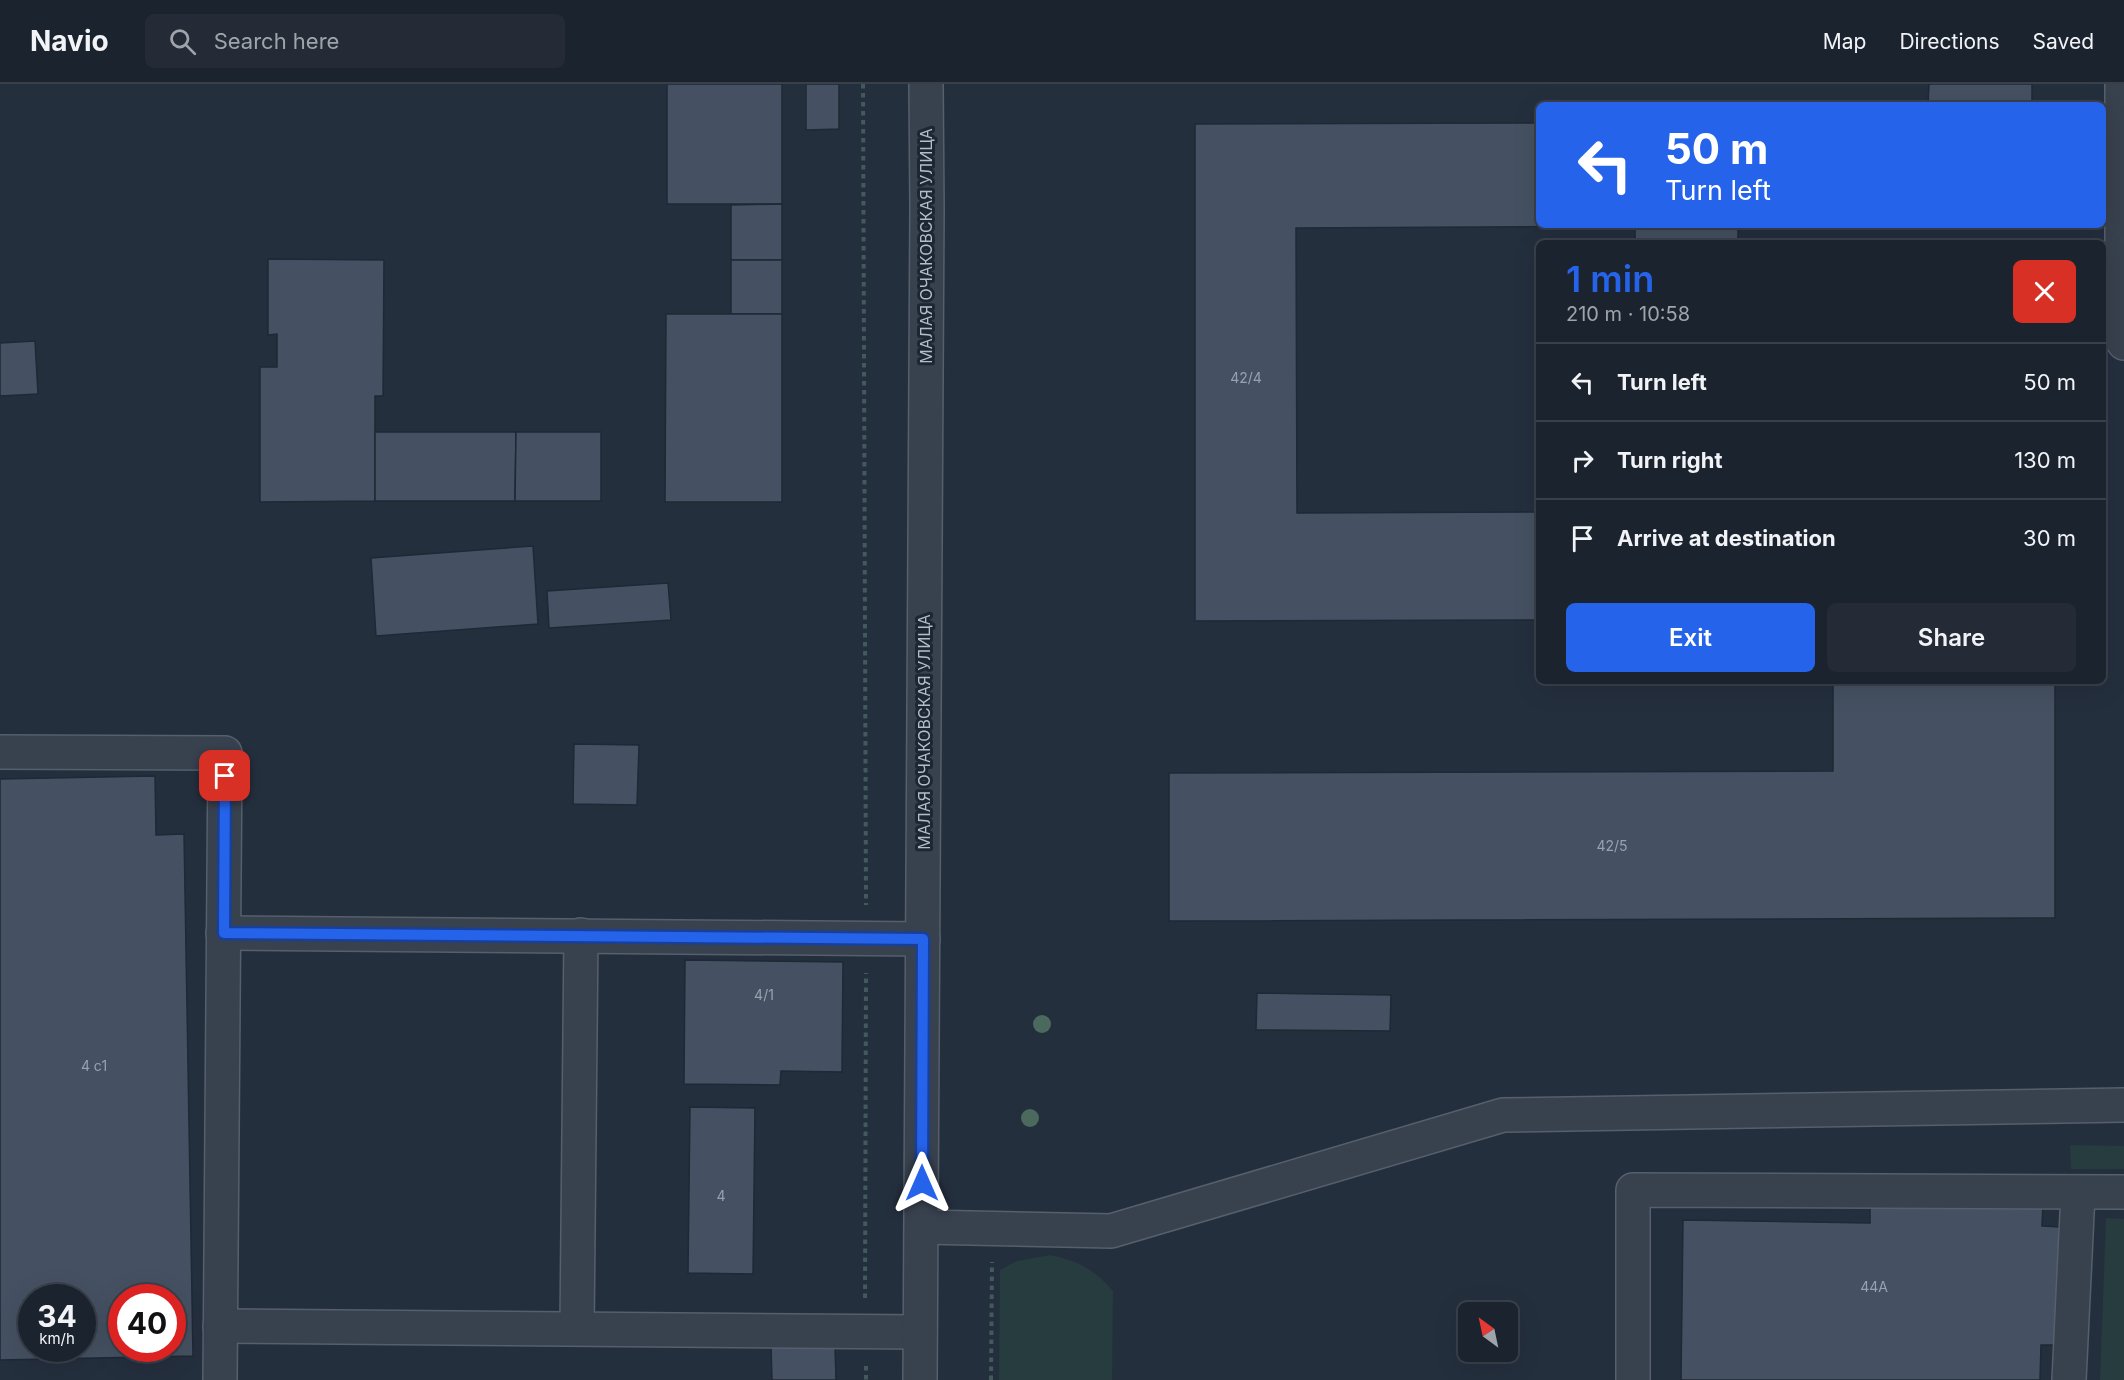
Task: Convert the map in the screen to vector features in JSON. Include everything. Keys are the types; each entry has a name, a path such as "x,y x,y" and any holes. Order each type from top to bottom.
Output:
{"street":[{"name":"МАЛАЯ ОЧАКОВСКАЯ УЛИЦА","path":"920,1380 926,84"},
{"path":"2122,84 2122,340 2124,343"},
{"path":"0,752 225,753 220,1380"},
{"path":"224,933 923,939"},
{"path":"577,1328 580,935"},
{"path":"922,1227 1111,1231 1503,1115 2124,1105"},
{"path":"1633,1380 1633,1190 2124,1192"},
{"path":"2070,1380 2078,1193"},
{"path":"220,1326 920,1332"}],"path":[{"path":"863,84 866,1380"},
{"path":"991,1380 992,1229"}],"green space":[{"path":"2070,1145 2124,1146 2124,1169 2071,1169"},
{"path":"2106,1218 2124,1219 2124,1380 2100,1380"},
{"path":"1050,1255 1085,1267 1113,1291 1112,1380 999,1380 1000,1270 1017,1261"}],"building":[{"path":"667,84 782,84 782,204 667,204"},
{"path":"806,84 839,84 839,129 806,130"},
{"path":"1929,84 2032,84 2032,102 1928,102"},
{"path":"1536,123 1536,227 1296,228 1297,513 1536,512 1536,620 1195,621 1195,124"},
{"path":"782,204 782,260 731,260 731,205"},
{"path":"1635,228 1738,228 1738,240 1635,240"},
{"path":"268,259 384,260 383,396 375,396 375,501 260,502 260,367 277,367 277,334 268,335"},
{"path":"731,260 782,260 782,314 731,314"},
{"path":"666,314 782,314 782,502 665,502"},
{"path":"35,341 38,394 0,396 0,343"},
{"path":"375,432 516,432 515,501 375,501"},
{"path":"516,432 601,432 601,501 515,501"},
{"path":"533,546 538,624 376,636 371,558"},
{"path":"668,583 671,620 549,628 547,591"},
{"path":"1833,684 2055,684 2055,918 1169,921 1169,773 1833,771"},
{"path":"574,744 639,745 637,805 573,804"},
{"path":"155,776 156,835 184,834 193,1356 186,1356 186,1284 108,1284 108,1358 96,1358 96,1284 18,1284 18,1360 0,1360 0,779"},
{"path":"685,960 843,962 842,1072 781,1071 780,1085 684,1084"},
{"path":"1257,993 1391,995 1390,1031 1256,1030"},
{"path":"690,1107 755,1108 753,1274 688,1273"},
{"path":"1870,1200 2043,1203 2042,1226 2061,1227 2059,1345 2041,1345 2040,1380 1681,1380 1683,1220 1870,1223"},
{"path":"835,1346 836,1380 772,1380 771,1347"}],"route":[{"path":"225,776 224,933 795,936 923,939 922,1183"}]}
